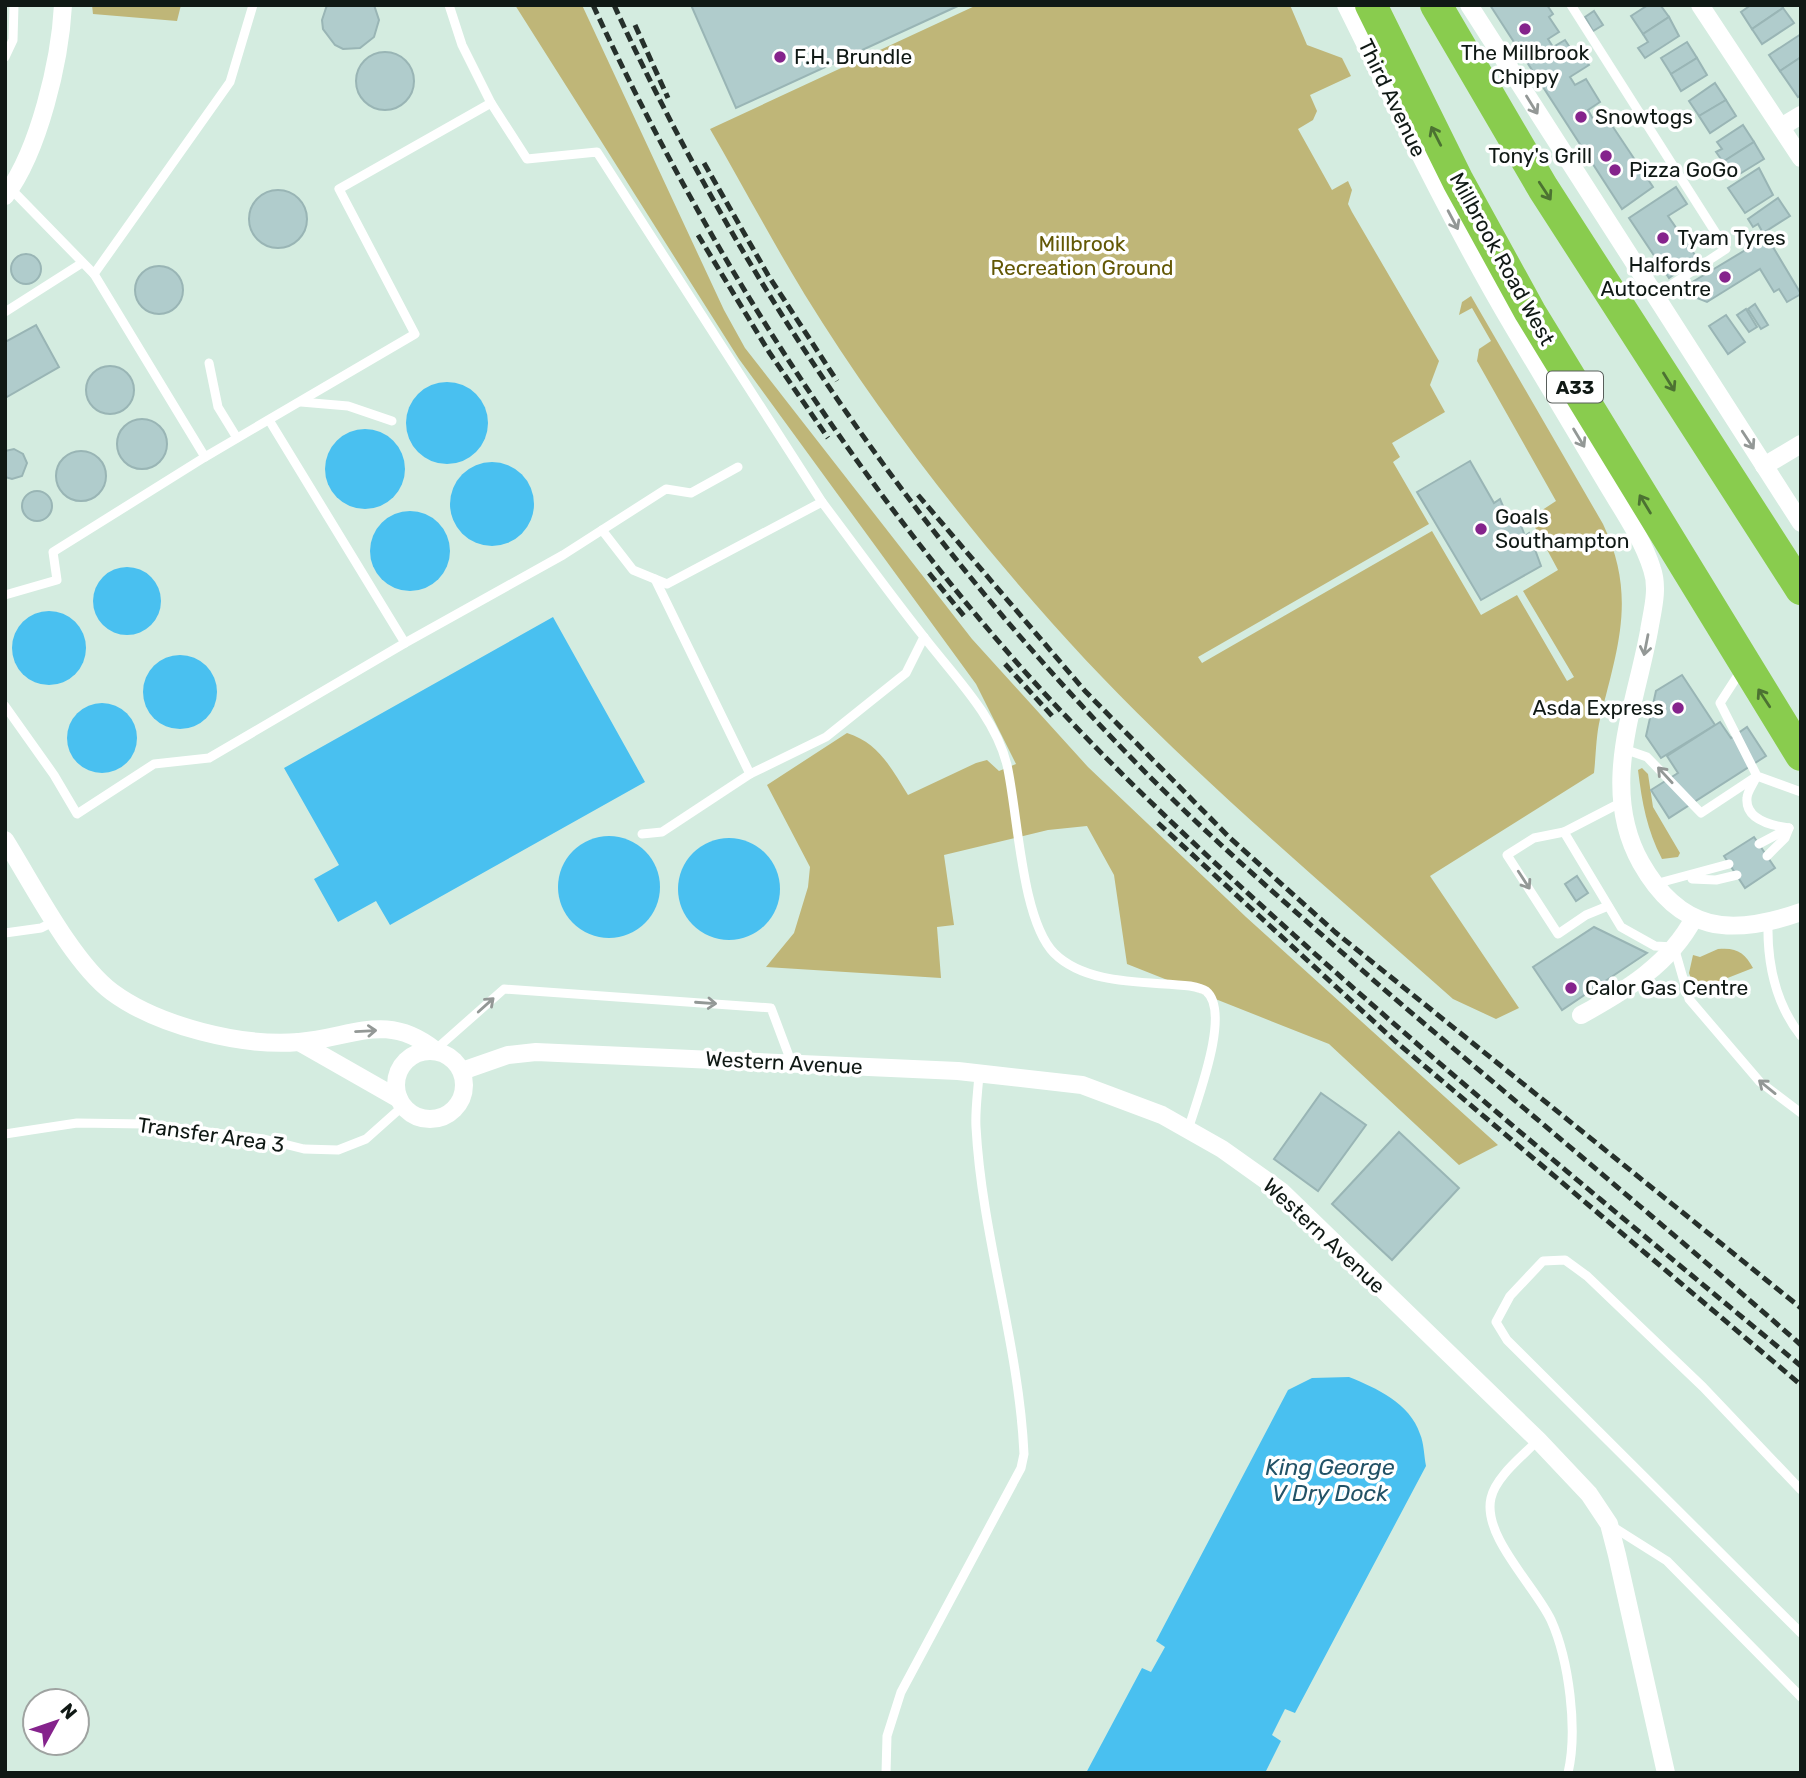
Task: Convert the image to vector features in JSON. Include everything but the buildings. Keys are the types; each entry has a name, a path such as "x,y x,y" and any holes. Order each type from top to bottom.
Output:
{"highway":[{"name":"Millbrook Road West","path":"1371,5 1458,181 1531,312 1744,667 1801,755"},
{"path":"1436,5 1543,188 1801,589"}],"street":[{"path":"8,193 36,135 62,31 63,5"},
{"name":"Third Avenue","path":"1346,5 1465,242 1628,521 1652,570 1656,583 1651,618 1631,720 1621,748 1622,802 1633,842 1655,884 1675,908 1694,918 1740,927 1801,912"},
{"path":"1469,5 1801,523"},
{"path":"1700,5 1801,158"},
{"path":"1780,127 1801,115"},
{"path":"1765,466 1801,444"},
{"path":"5,840 81,960 111,991 151,1013 204,1033 261,1041 299,1042 345,1032 400,1029 416,1035 435,1050 456,1061 462,1071 463,1093 459,1103 443,1117 421,1118 401,1103 299,1042"},
{"path":"1581,1015 1623,992 1671,953 1694,918"},
{"path":"401,1103 396,1079 405,1060 414,1054 435,1050"},
{"name":"Western Avenue","path":"462,1071 508,1055 536,1052 979,1074 1083,1085 1162,1115 1222,1149 1281,1191 1538,1440 1589,1494 1609,1524 1666,1773"}],"lane":[{"path":"5,57 13,40 14,5"},
{"path":"94,274 230,82 253,5"},
{"path":"449,5 462,45 491,103 527,159 597,152 822,502 981,710 1006,763 1033,913 1042,938 1070,967 1090,975 1190,986 1206,991 1215,1005 1217,1024 1188,1130"},
{"path":"1571,5 1726,249 1656,295"},
{"path":"5,595 57,580 53,552 205,457 415,334 340,189 491,103"},
{"path":"8,193 94,274 205,457"},
{"path":"5,312 82,262"},
{"path":"209,363 218,407 237,438"},
{"path":"299,402 348,406 392,421"},
{"path":"269,419 405,643"},
{"path":"5,706 54,775 76,814 154,764 209,758 602,530 666,489 691,494 738,467"},
{"path":"602,530 633,570 667,584 822,502"},
{"path":"655,579 750,774"},
{"path":"642,834 662,832 750,774 826,737 906,673 924,637"},
{"path":"1744,667 1720,703 1757,776 1801,792"},
{"path":"1621,748 1647,757 1701,813 1757,776"},
{"path":"1757,776 1747,798 1749,807 1765,825 1789,828"},
{"path":"1608,906 1586,915 1558,934 1507,855 1534,838 1564,832 1622,802"},
{"path":"1759,844 1789,828"},
{"path":"1767,856 1785,838 1789,828"},
{"path":"1564,832 1621,927 1655,946 1674,947 1689,999 1760,1082 1801,1113"},
{"path":"1655,884 1729,863"},
{"path":"1680,878 1716,880 1737,875"},
{"path":"5,933 41,928 56,921"},
{"path":"1769,922 1772,976 1782,1005 1801,1036"},
{"path":"435,1050 504,989 771,1008 792,1064"},
{"path":"886,1773 887,1736 901,1692 1011,1487 1024,1454 1012,1352 982,1180 976,1125 979,1074"},
{"name":"Transfer Area 3","path":"5,1134 77,1123 145,1124 264,1139 304,1149 338,1150 366,1139 401,1103"},
{"path":"1801,1490 1703,1387 1587,1276 1564,1260 1543,1261 1510,1296 1496,1322 1507,1340 1801,1633"},
{"path":"1538,1440 1507,1472 1491,1496 1490,1518 1505,1549 1545,1610 1563,1659 1572,1720 1569,1773"},
{"path":"1609,1524 1667,1561 1801,1697"}],"green space":[{"path":"92,5 181,5 177,21 93,14"},
{"path":"515,5 582,5 724,310 745,348 972,639 1088,767 1246,917 1498,1145 1459,1165 1329,1044 1127,964 1114,875 1087,826 1048,830 944,855 954,925 937,927 941,978 766,967 794,933 808,887 810,867 767,785 847,733 858,737 876,750 890,766 908,795 976,763 987,760 999,771 1016,764 976,684 739,359"},
{"name":"Millbrook Recreation Ground","path":"977,5 1290,5 1307,45 1342,58 1351,76 1310,95 1317,111 1313,120 1298,129 1332,190 1348,181 1352,190 1348,204 1352,212 1439,361 1430,385 1445,412 1392,443 1400,457 1393,462 1429,524 1198,657 1202,663 1432,531 1481,615 1517,595 1567,681 1574,677 1523,591 1558,570 1530,518 1556,501 1477,361 1479,349 1491,341 1472,308 1459,315 1462,302 1471,296 1603,524 1613,550 1622,598 1618,644 1599,725 1594,773 1430,876 1519,1008 1496,1019 1453,999 1197,770 1147,723 1052,623 953,505 861,381 793,275 710,129"},
{"path":"1642,768 1648,774 1653,807 1680,853 1678,857 1662,859 1652,838 1638,770"},
{"path":"1718,949 1740,952 1753,968 1702,988 1697,995 1689,973 1693,955 1700,957"}],"water":[{"path":"447,382 463,385 476,394 485,407 488,423 485,439 476,452 463,461 447,464 431,461 418,452 409,439 406,423 409,407 418,394 431,385"},
{"path":"365,429 380,432 393,441 402,454 405,469 402,484 393,497 380,506 365,509 350,506 337,497 328,484 325,469 328,454 337,441 350,432"},
{"path":"492,462 515,469 527,481 534,504 527,527 515,539 492,546 469,539 457,527 450,504 457,481 469,469"},
{"path":"402,511 418,511 439,522 450,543 450,559 439,580 418,591 402,591 388,585 376,573 370,559 370,543 376,529 388,517"},
{"path":"120,567 134,567 146,572 156,582 161,601 156,620 146,630 134,635 120,635 108,630 98,620 93,608 93,594 98,582 108,572"},
{"path":"49,611 70,617 80,627 86,648 80,669 70,679 49,685 28,679 18,669 12,648 18,627 28,617"},
{"path":"553,617 645,782 390,925 376,901 338,922 314,879 339,865 284,768"},
{"path":"180,655 194,658 206,666 214,678 217,692 214,706 206,718 194,726 180,729 166,726 154,718 146,706 143,692 146,678 154,666 166,658"},
{"path":"102,703 127,713 137,738 127,763 102,773 77,763 67,738 77,713"},
{"path":"609,836 638,844 652,858 660,887 652,916 638,930 609,938 580,930 566,916 558,887 566,858 580,844"},
{"path":"729,838 748,842 765,853 776,870 780,889 776,908 765,925 748,936 729,940 710,936 693,925 682,908 678,889 682,870 693,853 710,842"},
{"name":"King George V Dry Dock","path":"1349,1377 1391,1398 1408,1414 1421,1438 1426,1466 1295,1713 1285,1709 1272,1735 1281,1741 1265,1773 1086,1773 1142,1668 1151,1672 1165,1647 1156,1641 1288,1390 1312,1378"}],"railway":[{"path":"593,5 679,177 776,342 885,499 943,575 1005,649 1109,761 1256,901 1545,1153 1801,1366"},
{"path":"614,5 666,112 722,216 783,317 848,415 918,510 991,602 1069,691 1150,777 1263,883 1801,1345"},
{"path":"635,25 668,98"},
{"path":"704,163 768,275 837,381"},
{"path":"698,235 769,352 828,438"},
{"path":"918,495 1085,691 1230,838 1335,932 1801,1308"},
{"path":"929,573 964,616"},
{"path":"1005,664 1054,718"},
{"path":"1158,823 1395,1041 1801,1385"}],"place":[{"name":"The Millbrook Chippy","path":"1525,29"},
{"name":"F.H. Brundle","path":"780,57"},
{"name":"Snowtogs","path":"1581,117"},
{"name":"Tony's Grill","path":"1606,156"},
{"name":"Pizza GoGo","path":"1615,170"},
{"name":"Tyam Tyres","path":"1663,238"},
{"name":"Halfords Autocentre","path":"1725,277"},
{"name":"Goals Southampton","path":"1481,529"},
{"name":"Asda Express","path":"1678,708"},
{"name":"Calor Gas Centre","path":"1571,988"}]}
